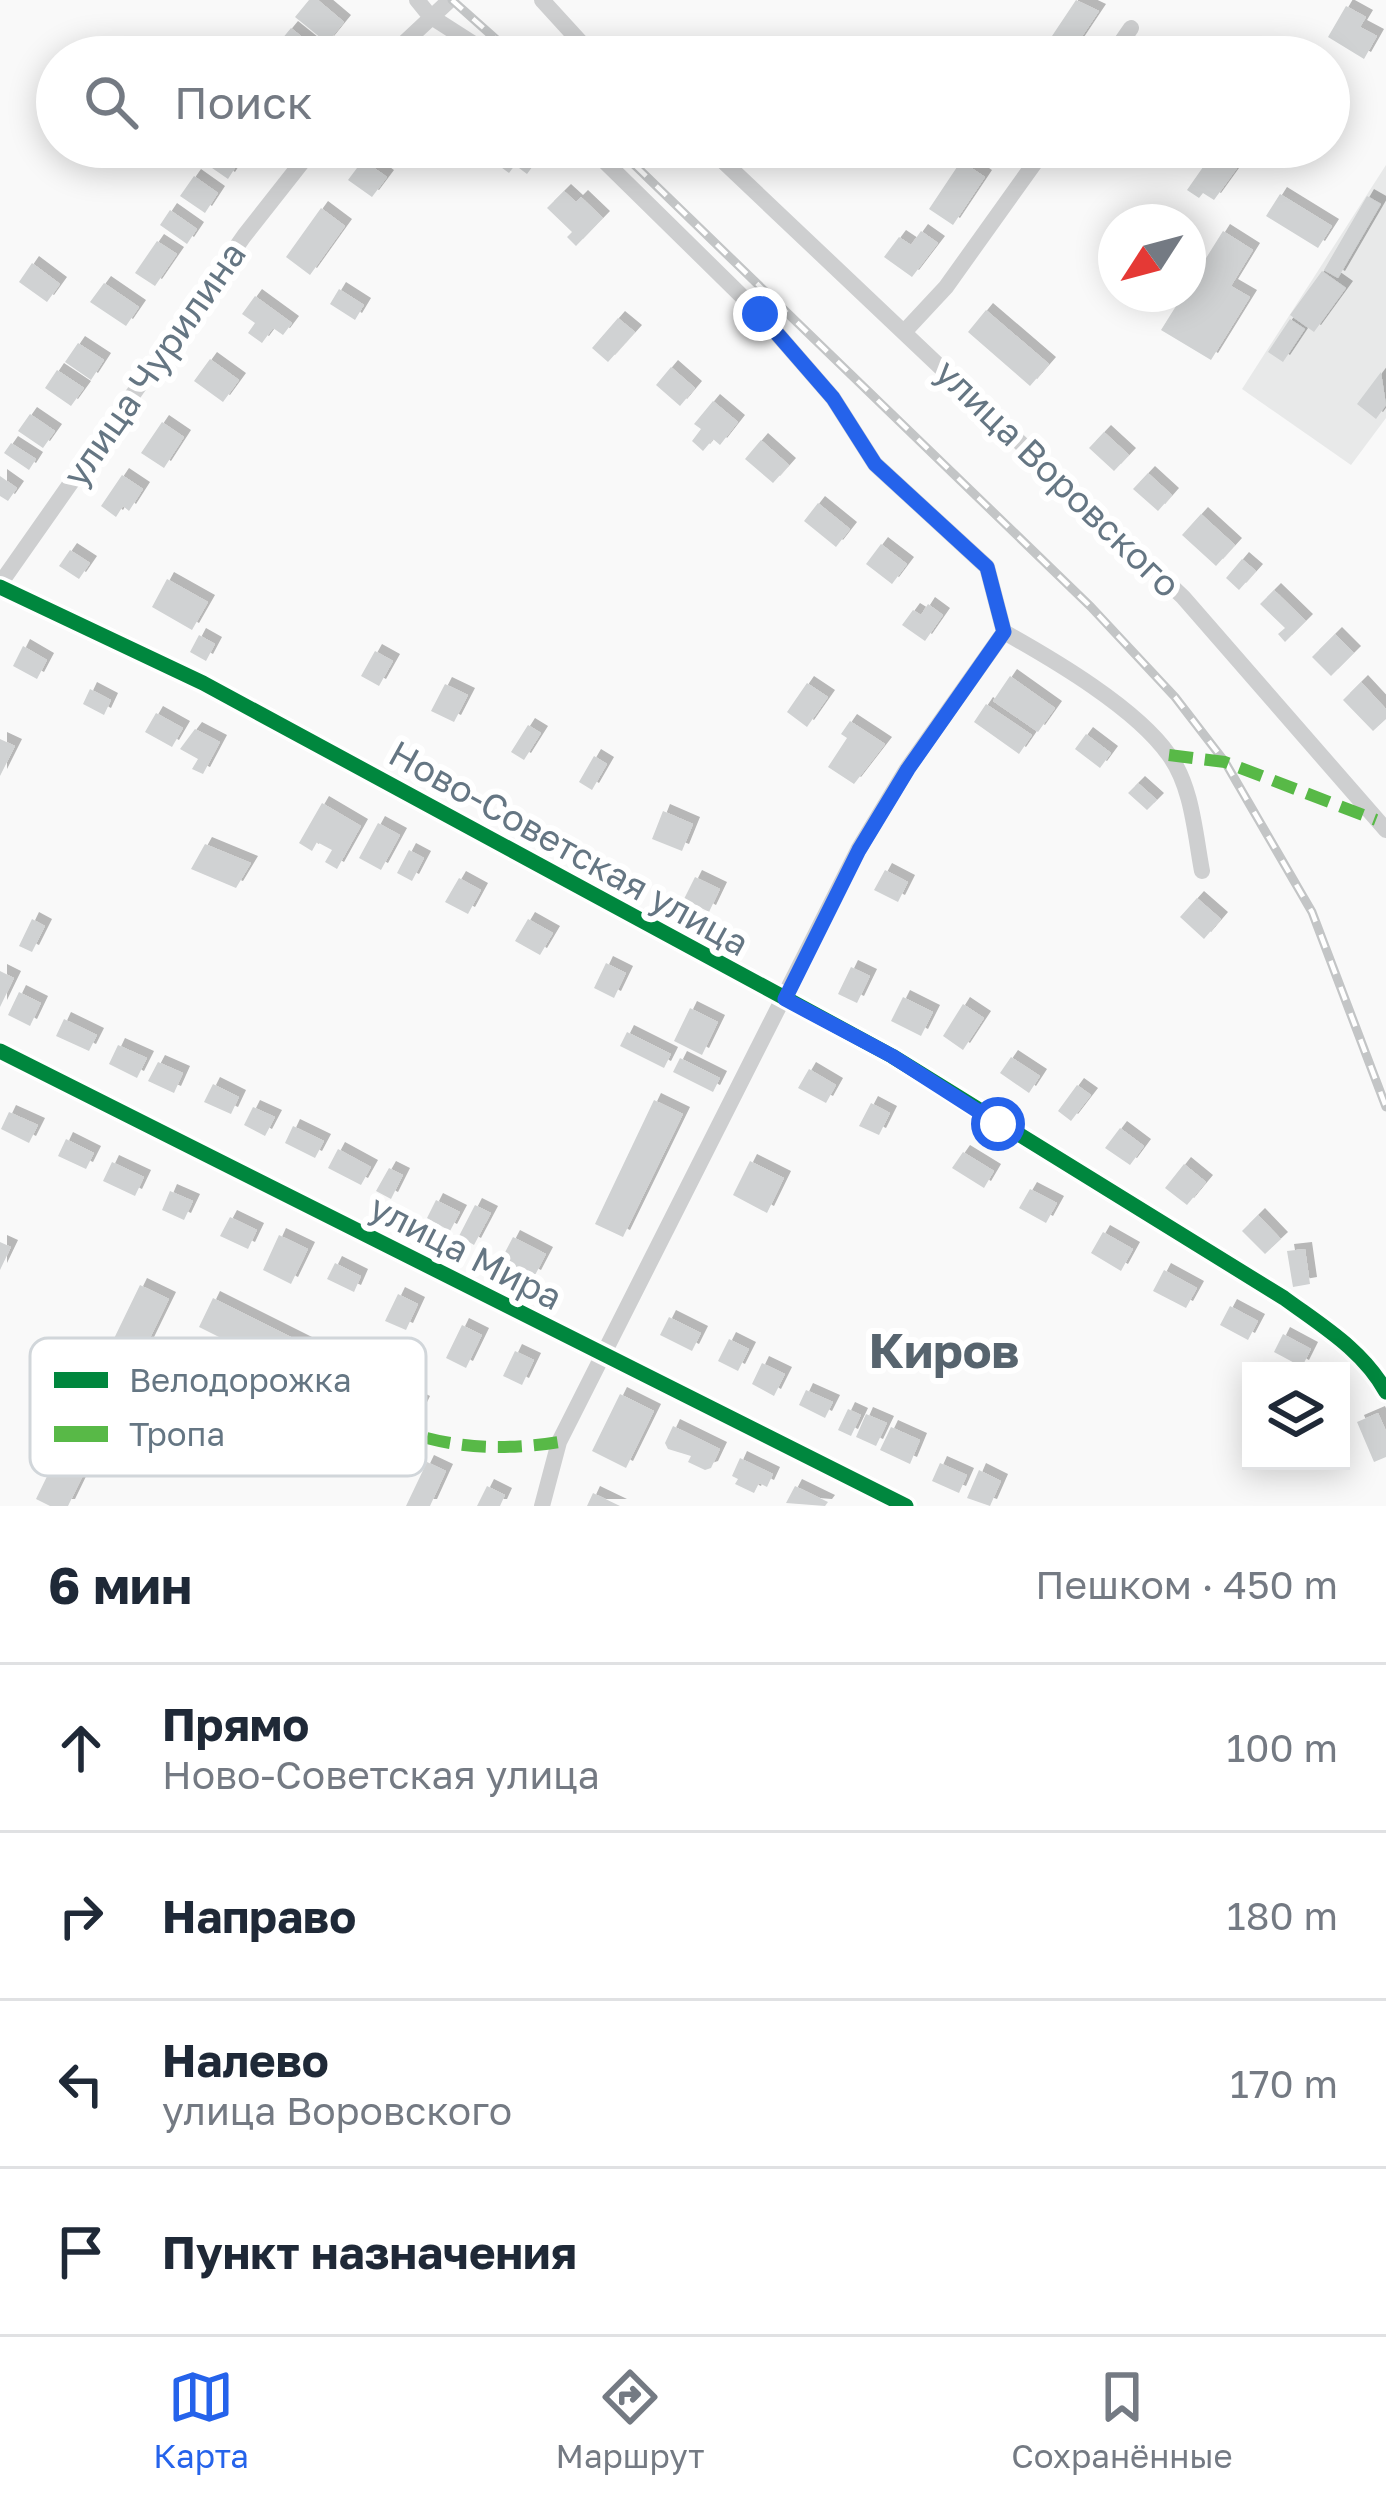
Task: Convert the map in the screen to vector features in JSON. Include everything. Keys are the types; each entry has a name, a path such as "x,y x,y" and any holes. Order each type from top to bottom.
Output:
{"street":[{"path":"417,0 430,16 461,36"},
{"path":"410,36 450,0"},
{"path":"542,0 575,36"},
{"path":"1125,36 1131,28"},
{"name":"улица Чурилина","path":"0,586 244,236 297,168"},
{"path":"611,168 760,314 833,398 875,464 987,567 1004,632 1082,676 1169,755 1191,810 1202,872"},
{"name":"улица Воровского","path":"730,168 1183,597 1386,830"},
{"path":"905,331 946,287 1031,168"},
{"name":"Ново-Советская улица","path":"0,586 203,683 892,1056 1284,1298 1357,1354 1386,1393"},
{"path":"542,1506 559,1442 871,830 1004,632"},
{"name":"улица Мира","path":"0,1051 906,1506"}],"shaded area":[{"path":"1386,165 1386,418 1351,465 1242,389"}],"building":[{"path":"309,0 318,0 344,22 333,36 318,36 295,17"},
{"path":"1076,0 1099,11 1082,36 1052,36"},
{"path":"1346,6 1366,17 1360,27 1377,36 1364,59 1350,50 1350,36 1329,36"},
{"path":"212,168 235,168 228,179"},
{"path":"357,168 374,168 387,177 372,197 348,180"},
{"path":"956,168 972,168 985,177 953,225 929,209"},
{"path":"1202,168 1237,168 1214,200 1187,190"},
{"path":"194,176 218,193 205,213 180,196"},
{"path":"564,191 576,202 581,197 603,218 576,246 567,237 572,232 547,208"},
{"path":"1280,194 1332,226 1318,248 1266,216"},
{"path":"1367,196 1381,204 1338,278 1324,270"},
{"path":"321,208 345,226 310,275 286,257"},
{"path":"170,210 197,229 187,244 160,225"},
{"path":"921,231 938,243 912,277 884,257 899,237 911,245"},
{"path":"1223,231 1253,250 1231,286 1250,297 1211,360 1161,330 1172,312 1206,312 1206,258"},
{"path":"157,241 177,254 155,286 135,273"},
{"path":"32,263 60,284 47,302 19,282"},
{"path":"1322,271 1346,288 1314,332 1290,315"},
{"path":"104,283 139,307 126,326 90,302"},
{"path":"339,289 364,305 355,320 330,304"},
{"path":"255,296 292,323 283,335 273,328 262,343 248,333 255,323 242,314"},
{"path":"986,310 1049,364 1030,386 968,332"},
{"path":"618,318 635,332 608,362 592,348"},
{"path":"1290,319 1305,329 1283,362 1268,352"},
{"path":"78,343 104,360 91,380 65,362"},
{"path":"210,359 239,380 223,402 194,381"},
{"path":"671,367 695,388 680,406 656,385"},
{"path":"57,370 84,388 71,406 45,388"},
{"path":"1381,372 1386,405 1376,419 1357,404"},
{"path":"713,401 738,422 720,445 713,439 703,451 692,441 701,429 694,424"},
{"path":"30,414 55,431 43,448 18,431"},
{"path":"162,422 184,437 164,468 141,453"},
{"path":"1104,432 1129,455 1114,471 1089,448"},
{"path":"761,440 789,465 773,483 745,459"},
{"path":"11,443 36,459 29,470 4,453"},
{"path":"1148,473 1172,495 1158,511 1133,489"},
{"path":"122,475 143,489 129,511 123,506 116,517 101,506"},
{"path":"0,476 17,488 8,501 0,496"},
{"path":"818,503 850,529 836,547 804,521"},
{"path":"1201,514 1235,545 1216,566 1182,535"},
{"path":"881,544 907,564 892,584 866,564"},
{"path":"70,550 90,563 79,579 59,566"},
{"path":"1242,559 1256,571 1239,590 1226,578"},
{"path":"167,579 208,602 192,630 152,607"},
{"path":"1274,590 1306,621 1285,642 1278,634 1285,628 1260,604"},
{"path":"928,604 943,615 925,641 902,625 913,610 921,615"},
{"path":"1335,634 1354,653 1331,676 1312,657"},
{"path":"199,635 215,644 206,661 190,652"},
{"path":"23,646 47,660 37,679 13,666"},
{"path":"375,651 393,661 379,686 361,676"},
{"path":"1010,676 1055,708 1038,732 993,701"},
{"path":"1361,682 1386,709 1386,719 1373,731 1343,700"},
{"path":"807,683 828,697 807,727 787,712"},
{"path":"445,684 468,695 454,722 431,711"},
{"path":"90,689 111,700 104,715 83,704"},
{"path":"986,704 1032,735 1019,754 974,722"},
{"path":"156,713 183,728 172,747 145,732"},
{"path":"850,721 885,744 854,784 828,767 847,738 841,734"},
{"path":"528,725 541,733 524,760 511,752"},
{"path":"195,729 220,742 203,774 192,769 198,759 180,749"},
{"path":"1086,734 1111,753 1100,768 1075,749"},
{"path":"0,739 15,746 0,776"},
{"path":"594,756 607,764 592,790 579,782"},
{"path":"1138,783 1157,800 1147,810 1128,793"},
{"path":"322,803 361,826 337,869 325,862 332,850 317,842 312,851 299,843"},
{"path":"663,811 693,824 682,851 652,839"},
{"path":"378,823 400,835 381,870 359,858"},
{"path":"205,844 251,863 236,888 191,869"},
{"path":"409,850 424,858 412,881 397,873"},
{"path":"885,870 908,882 898,902 874,890"},
{"path":"695,877 720,889 709,912 684,899"},
{"path":"459,878 481,890 468,914 445,902"},
{"path":"1197,898 1221,919 1204,939 1180,917"},
{"path":"32,919 45,926 32,952 19,946"},
{"path":"528,919 553,933 540,955 515,941"},
{"path":"606,963 626,973 614,998 594,988"},
{"path":"851,967 870,976 857,1003 838,994"},
{"path":"0,971 14,978 0,1007"},
{"path":"19,992 41,1003 30,1026 8,1015"},
{"path":"903,997 933,1012 921,1036 891,1021"},
{"path":"963,1004 984,1018 963,1050 943,1036"},
{"path":"690,1008 718,1022 702,1055 674,1041"},
{"path":"64,1019 97,1035 89,1051 56,1036"},
{"path":"627,1032 671,1054 664,1068 620,1046"},
{"path":"118,1045 147,1058 137,1078 109,1064"},
{"path":"1011,1057 1040,1076 1029,1093 1000,1073"},
{"path":"680,1058 720,1078 713,1092 673,1072"},
{"path":"158,1062 183,1073 174,1093 148,1081"},
{"path":"809,1069 836,1085 826,1103 798,1088"},
{"path":"213,1084 239,1097 231,1114 204,1102"},
{"path":"1077,1085 1091,1095 1071,1121 1058,1111"},
{"path":"654,1100 683,1114 623,1237 595,1224"},
{"path":"871,1103 890,1113 879,1135 859,1126"},
{"path":"253,1107 275,1117 265,1136 244,1125"},
{"path":"9,1112 38,1125 29,1143 1,1129"},
{"path":"293,1126 324,1141 315,1158 285,1143"},
{"path":"1120,1128 1144,1146 1130,1165 1105,1148"},
{"path":"66,1139 94,1153 86,1169 58,1156"},
{"path":"338,1149 371,1167 361,1185 328,1168"},
{"path":"963,1152 994,1171 984,1188 952,1168"},
{"path":"750,1161 784,1178 767,1213 733,1195"},
{"path":"112,1162 144,1177 135,1196 103,1181"},
{"path":"1184,1164 1206,1182 1187,1205 1165,1188"},
{"path":"389,1168 403,1175 391,1199 376,1191"},
{"path":"1030,1189 1057,1203 1046,1223 1019,1208"},
{"path":"170,1191 193,1201 184,1220 162,1210"},
{"path":"436,1200 460,1212 450,1231 427,1218"},
{"path":"475,1205 491,1213 474,1245 459,1236"},
{"path":"1258,1215 1281,1239 1265,1254 1242,1231"},
{"path":"230,1217 257,1230 248,1249 220,1236"},
{"path":"1103,1232 1133,1249 1121,1271 1091,1253"},
{"path":"279,1235 308,1249 291,1284 263,1270"},
{"path":"513,1237 546,1254 534,1277 501,1260"},
{"path":"0,1242 11,1247 0,1270"},
{"path":"1305,1249 1310,1284 1293,1287 1287,1251"},
{"path":"335,1263 361,1276 354,1292 327,1279"},
{"path":"1164,1270 1197,1288 1186,1308 1153,1291"},
{"path":"140,1285 169,1299 150,1338 114,1338"},
{"path":"398,1294 418,1304 406,1330 385,1321"},
{"path":"213,1298 293,1338 221,1338 199,1327"},
{"path":"1230,1306 1258,1321 1248,1340 1220,1325"},
{"path":"669,1317 701,1333 692,1351 660,1335"},
{"path":"462,1325 482,1335 466,1368 446,1358"},
{"path":"1283,1334 1311,1349 1304,1362 1293,1362 1274,1352"},
{"path":"729,1339 749,1349 738,1371 718,1361"},
{"path":"515,1351 534,1360 522,1385 503,1376"},
{"path":"762,1363 785,1374 774,1396 752,1384"},
{"path":"806,1390 833,1402 825,1418 799,1405"},
{"path":"620,1394 654,1411 626,1468 592,1451"},
{"path":"848,1409 861,1415 851,1436 838,1430"},
{"path":"1378,1413 1386,1431 1386,1457 1374,1462 1357,1422"},
{"path":"866,1414 887,1423 876,1446 856,1437"},
{"path":"673,1426 720,1449 711,1468 705,1470 688,1462 691,1456 668,1449 665,1443"},
{"path":"891,1427 920,1440 910,1464 880,1450"},
{"path":"740,1458 773,1474 767,1487 759,1483 754,1493 735,1484 738,1479 732,1476"},
{"path":"940,1463 967,1475 959,1493 932,1481"},
{"path":"426,1464 446,1471 430,1506 406,1506 420,1476 426,1476"},
{"path":"979,1470 1001,1481 990,1506 967,1498"},
{"path":"47,1476 83,1476 68,1506 50,1506 36,1499"},
{"path":"487,1486 505,1495 500,1506 477,1506"},
{"path":"795,1486 828,1502 825,1506 786,1503"},
{"path":"593,1493 620,1506 587,1506"}],"railway":[{"path":"452,0 492,36"},
{"path":"638,168 1091,607 1175,697 1225,762 1312,912 1386,1107"}],"marked path":[{"path":"1169,755 1225,762 1376,820"},
{"path":"426,1438 512,1447 559,1442"}],"cycle path":[{"path":"0,587 203,683 892,1056 1284,1298 1354,1351 1386,1392"},
{"path":"0,1051 906,1506"}],"district":[{"name":"Киров","path":"944,1351"}],"route":[{"path":"760,314 833,398 875,464 987,567 1004,632 908,769 859,850 785,999 892,1056 998,1124"}]}
